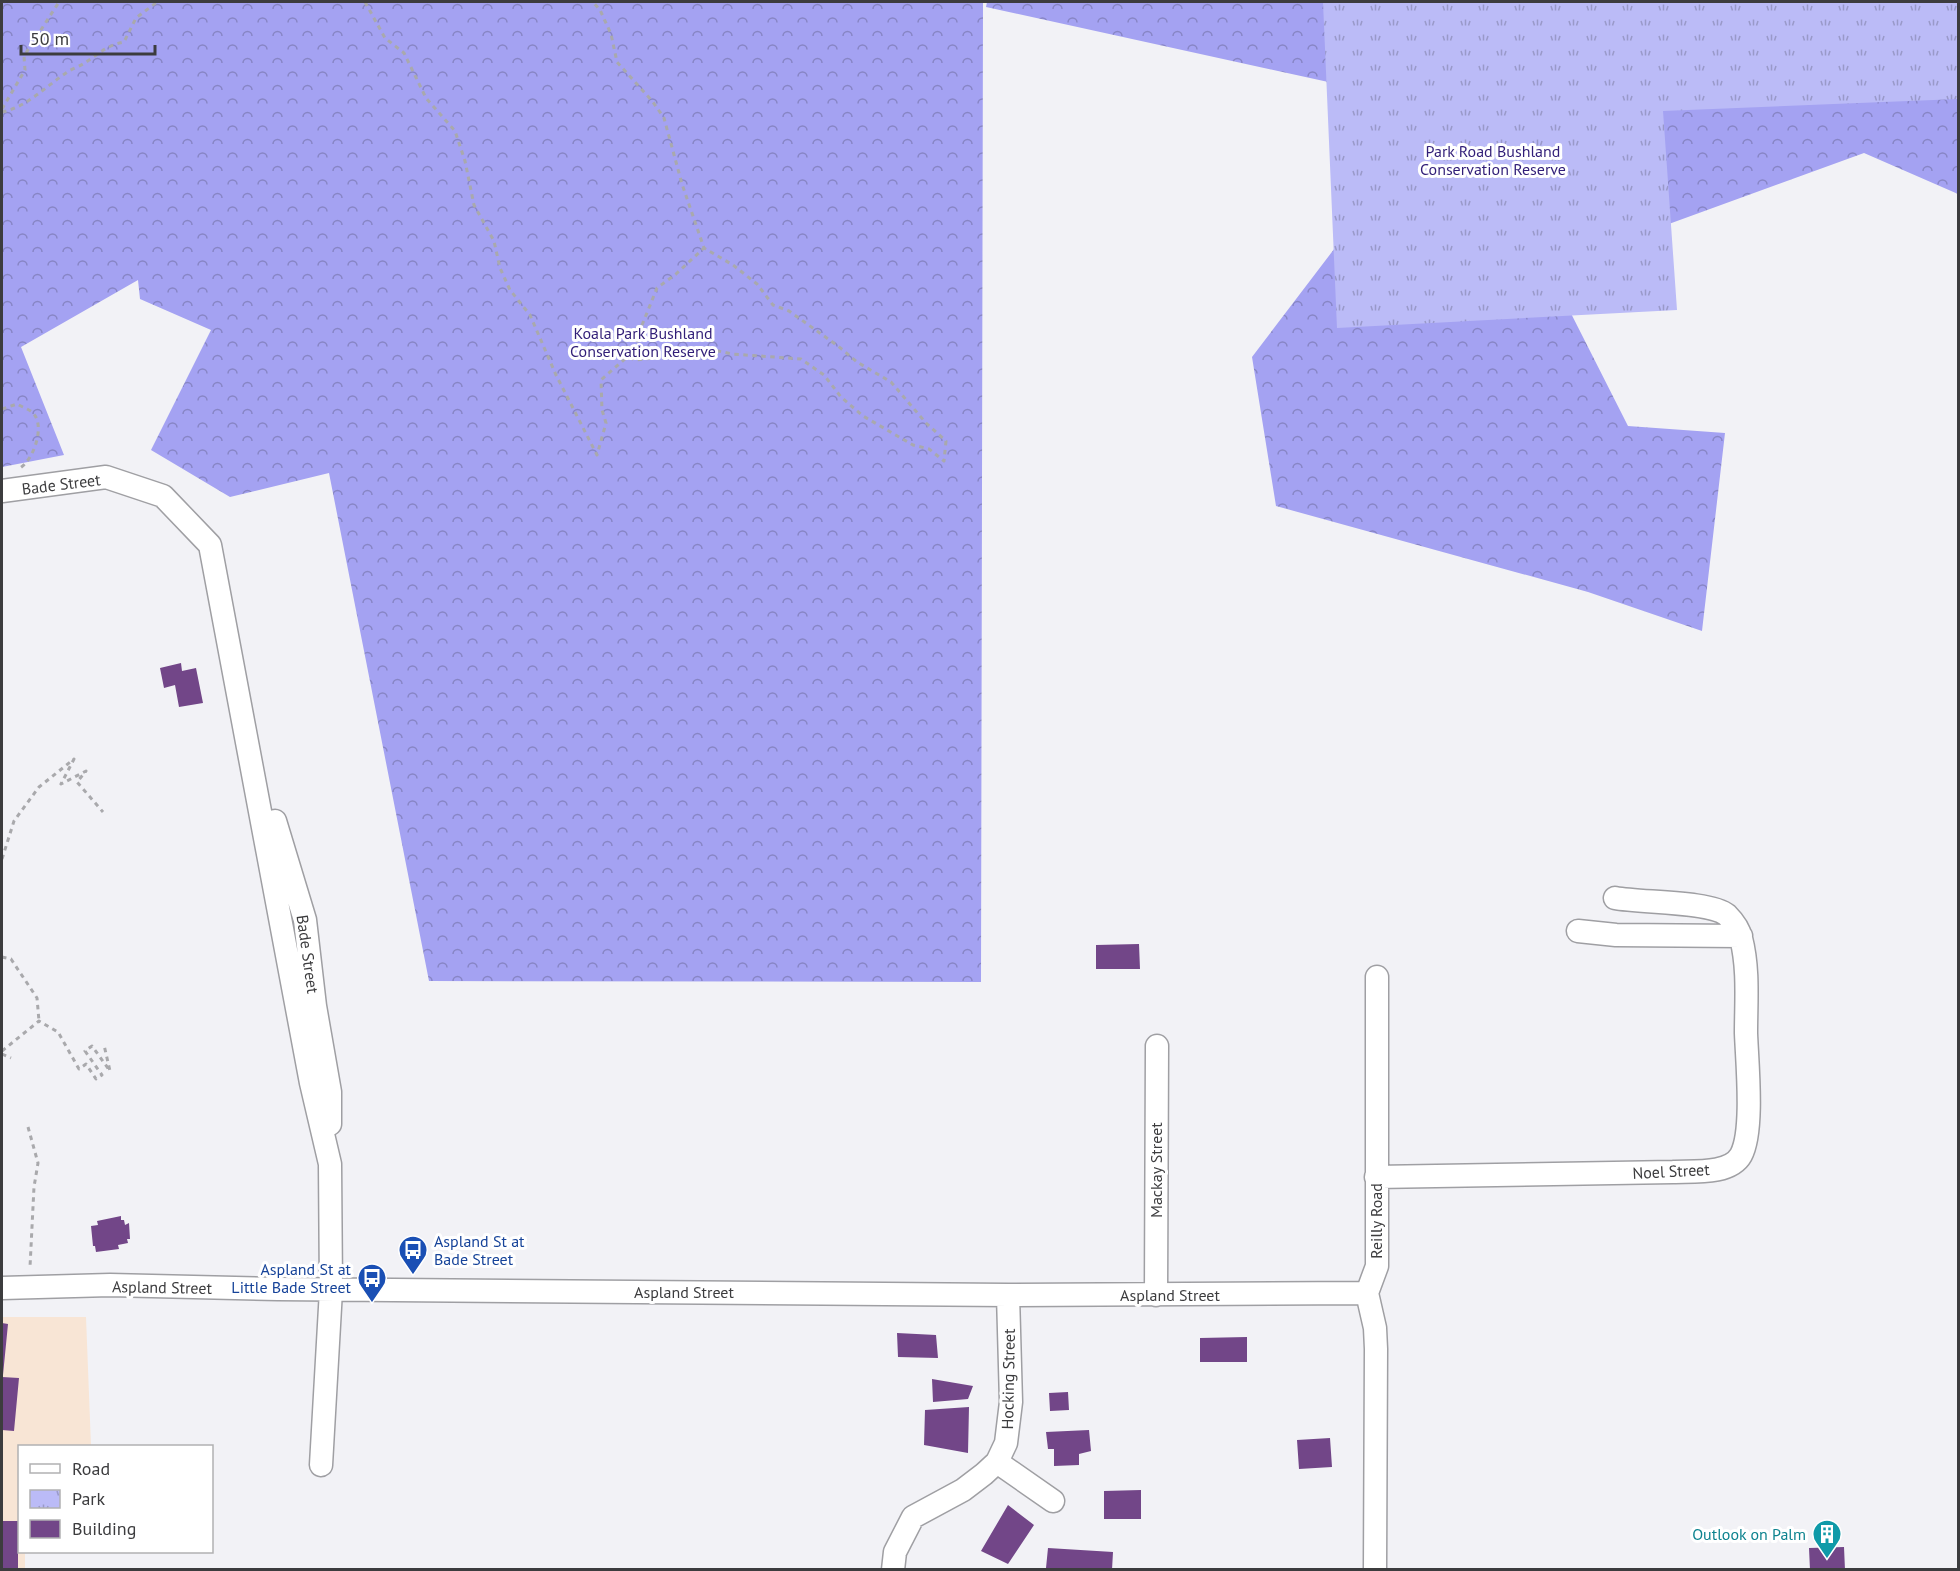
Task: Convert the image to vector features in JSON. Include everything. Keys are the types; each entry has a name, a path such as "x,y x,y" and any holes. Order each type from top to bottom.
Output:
{"street":[{"name":"Bade Street","path":"2,491 106,477 163,496 210,545 311,1083 330,1164 331,1290 321,1465"},
{"path":"1578,931 1616,935 1741,936 1735,924 1717,910 1673,903 1635,902 1615,898"},
{"name":"Noel Street","path":"1376,1177 1673,1172 1731,1165 1740,1156 1745,1143 1748,1115 1746,987 1741,936"},
{"name":"Reilly Road","path":"1367,1293 1377,1266 1377,977"},
{"name":"Mackay Street","path":"1156,1295 1157,1046"},
{"name":"Aspland Street","path":"2,1288 110,1285 331,1290 1008,1295 1367,1293"},
{"path":"1367,1293 1375,1328 1376,1349 1375,1569"},
{"name":"Hocking Street","path":"997,1462 1006,1443 1011,1402 1008,1295"},
{"path":"893,1569 895,1552 913,1517 963,1490 997,1462 1053,1501"}],"path":[{"path":"59,2 24,56 25,70 2,110 12,110 22,105 108,45 124,42 136,18 157,2"},
{"path":"365,2 385,38 404,53 426,98 455,131 465,161 474,205 494,241 500,268 510,290 530,315 556,375 597,455 606,423 602,410 601,380 627,357 637,344 638,335 657,288 704,248"},
{"path":"593,2 600,10 611,34 617,62 653,102 664,118 682,184 704,248 733,265 757,284 772,305 789,311 838,346 856,362 891,382 926,423 946,441 944,461 929,449 913,445 863,416 841,397 824,375 801,359 732,354 710,349 671,350 653,358 636,360 627,357"},
{"path":"2,409 17,404 34,413 38,423 37,437 32,452 26,464 18,469"},
{"path":"2,859 14,821 39,787 74,759 61,784 86,771 76,782 104,812"},
{"path":"2,957 11,959 36,998 39,1021"},
{"path":"39,1021 58,1032 79,1069 86,1064 96,1079 102,1075 86,1051 92,1046 110,1071 104,1045"},
{"path":"11,1058 2,1053 39,1021"},
{"path":"28,1126 38,1163 34,1187 30,1257"}],"shaded area":[{"path":"2,1317 86,1317 91,1445 18,1445 18,1553 25,1553 25,1569 2,1570"}],"green space":[{"name":"Koala Park Bushland Conservation Reserve","path":"2,2 983,2 981,982 429,981 329,473 230,497 151,450 211,330 140,299 138,280 21,347 64,455 2,467"},
{"path":"987,2 1958,2 1958,194 1864,153 1548,268 1628,426 1725,433 1702,631 1588,592 1276,506 1252,357 1360,215 1342,85 986,7"},
{"name":"Park Road Bushland Conservation Reserve","path":"1323,2 1958,2 1958,99 1663,111 1677,310 1337,328"}],"building":[{"path":"181,663 182,671 196,668 203,703 179,707 175,685 164,688 160,668"},
{"path":"1139,944 1140,969 1096,969 1096,945"},
{"path":"121,1216 125,1225 129,1223 128,1243 118,1245 119,1249 96,1252 93,1246 91,1226 98,1225 97,1221"},
{"path":"2,1323 8,1324 3,1375 2,1375"},
{"path":"897,1333 936,1335 938,1358 898,1357"},
{"path":"1247,1337 1247,1362 1200,1362 1200,1338"},
{"path":"2,1377 19,1378 14,1431 2,1430"},
{"path":"932,1379 973,1386 968,1399 933,1402"},
{"path":"1068,1392 1069,1410 1050,1411 1049,1393"},
{"path":"969,1407 968,1453 924,1445 925,1410"},
{"path":"1089,1430 1091,1451 1079,1454 1079,1465 1054,1466 1054,1449 1048,1449 1046,1432"},
{"path":"1330,1438 1332,1467 1299,1469 1297,1440"},
{"path":"1141,1490 1141,1519 1104,1519 1104,1491"},
{"path":"1008,1505 1034,1525 1008,1564 981,1551"},
{"path":"2,1521 18,1521 18,1570 2,1570"},
{"name":"Outlook on Palm","path":"1844,1547 1845,1570 1810,1570 1809,1548"},
{"path":"1048,1548 1113,1552 1112,1570 1046,1568"}],"place":[{"name":"Aspland St at Bade Street","path":"413,1276"},
{"name":"Aspland St at Little Bade Street","path":"372,1304"},
{"name":"Outlook on Palm","path":"1827,1560"}]}
